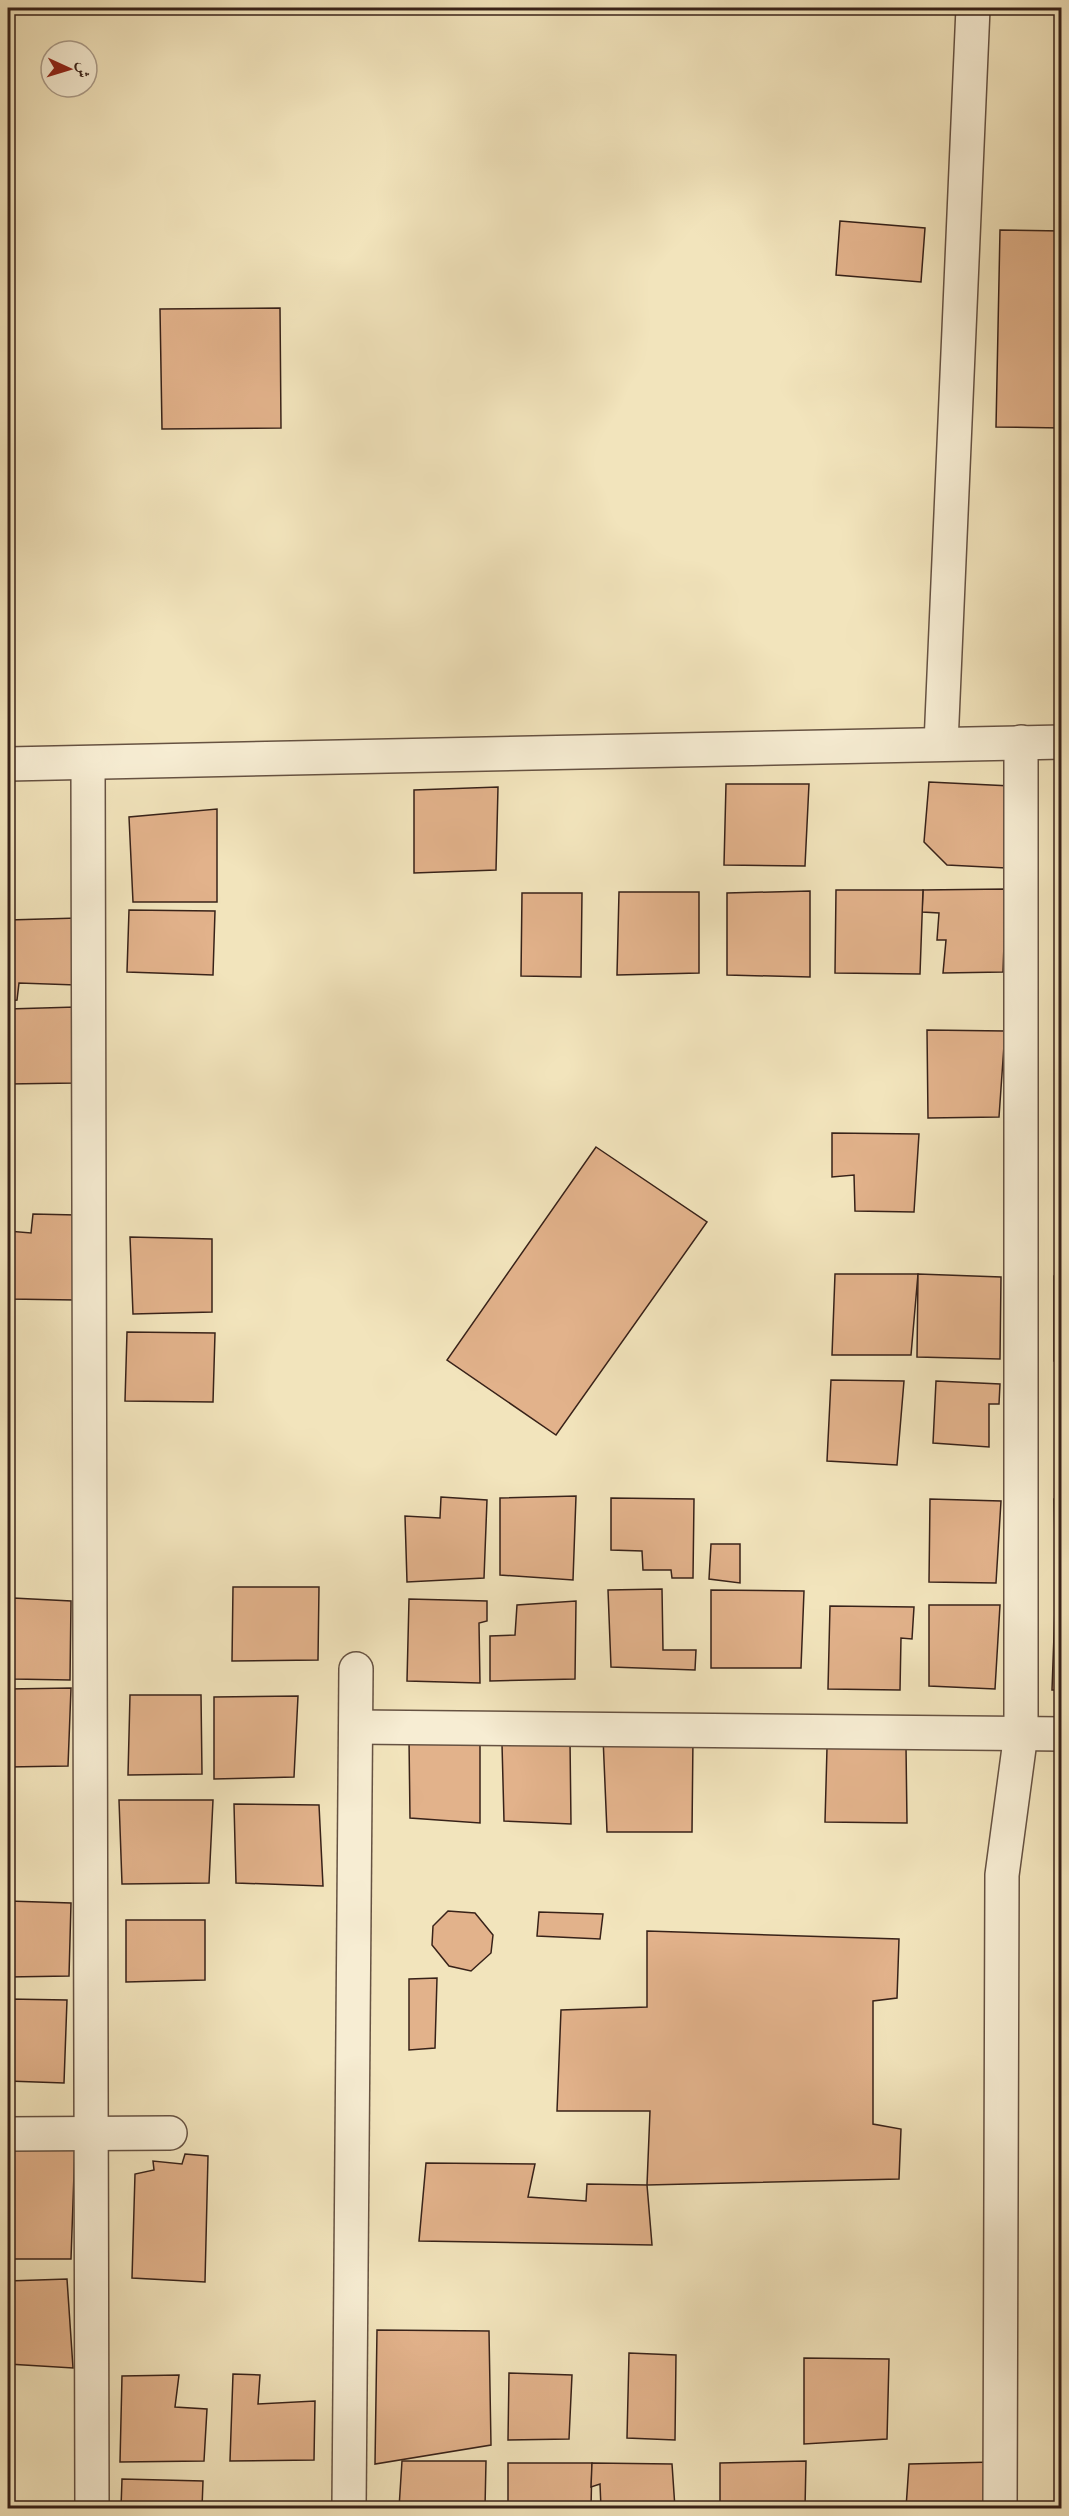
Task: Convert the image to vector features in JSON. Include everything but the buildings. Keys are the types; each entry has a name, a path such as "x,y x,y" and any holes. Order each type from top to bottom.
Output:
{"street":[{"path":"941,744 973,8"},
{"path":"1000,2508 1002,1875 1021,1733 1021,742"},
{"path":"8,764 1062,742"},
{"path":"88,763 92,2508"},
{"path":"349,2508 356,1669"},
{"path":"356,1727 1062,1734"},
{"path":"8,2134 170,2133"}]}
